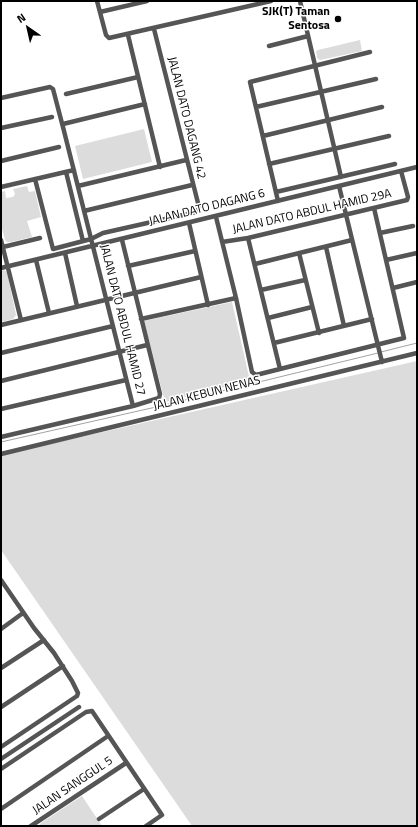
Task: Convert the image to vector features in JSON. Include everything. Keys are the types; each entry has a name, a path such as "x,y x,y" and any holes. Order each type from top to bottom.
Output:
{"street":[{"path":"97,1 107,37 109,38 128,35 271,1"},
{"path":"100,12 147,1"},
{"path":"300,1 341,177"},
{"name":"JALAN DATO DAGANG 42","path":"91,239 103,234 196,212 199,207 192,185 154,28"},
{"path":"128,35 160,167"},
{"path":"269,46 308,36"},
{"path":"278,201 250,82 370,52"},
{"path":"66,94 138,77"},
{"path":"256,107 376,79"},
{"name":"JALAN DATO ABDUL HAMID 27","path":"1,98 50,87 53,89 133,406"},
{"path":"63,124 145,104"},
{"path":"263,136 382,107"},
{"path":"1,128 52,117"},
{"path":"269,164 388,136"},
{"path":"1,161 59,147"},
{"path":"78,186 186,160"},
{"path":"276,192 395,164"},
{"name":"JALAN DATO DAGANG 6","path":"1,268 189,224 417,167"},
{"path":"1,187 74,170"},
{"name":"JALAN DATO ABDUL HAMID 29A","path":"222,242 248,238 407,200 408,197 401,171"},
{"path":"66,172 83,241"},
{"path":"34,180 53,249 91,239"},
{"path":"84,211 192,185"},
{"path":"339,186 382,362"},
{"path":"216,217 253,374 256,375 404,338 374,208"},
{"path":"189,224 208,305"},
{"path":"380,234 413,226"},
{"path":"3,247 40,238"},
{"path":"248,238 280,369"},
{"path":"1,240 21,320"},
{"path":"1,437 133,406 159,398 160,394 122,240"},
{"path":"255,264 352,240"},
{"path":"326,247 344,326"},
{"path":"128,266 195,251"},
{"path":"65,253 78,306"},
{"path":"299,253 319,333"},
{"path":"386,260 417,253"},
{"path":"36,260 49,313"},
{"path":"1,324 201,277"},
{"path":"261,290 305,280"},
{"path":"393,288 417,282"},
{"path":"141,319 236,298"},
{"path":"268,318 312,307"},
{"path":"274,344 372,319"},
{"path":"1,353 113,326"},
{"path":"1,381 147,345"},
{"name":"JALAN KEBUN NENAS","path":"1,454 417,353"},
{"path":"1,409 126,380"},
{"path":"1,580 23,613 63,666 78,690 77,696 1,747"},
{"path":"1,592 6,588"},
{"path":"1,629 23,613"},
{"path":"1,668 44,640"},
{"path":"1,707 63,666"},
{"path":"1,759 79,707"},
{"path":"1,769 86,712 92,711 162,815 146,826"},
{"path":"1,809 108,736"},
{"name":"JALAN SANGGUL 5","path":"34,825 126,763"},
{"path":"99,819 144,789"}],"shaded area":[{"path":"360,40 362,51 320,60 317,58 316,51 318,50"},
{"path":"144,129 152,162 83,179 75,146"},
{"path":"27,186 29,192 35,191 41,217 27,221 32,237 7,242 5,240 1,225 1,192 5,191 6,198 13,197 15,194 13,189"},
{"path":"4,270 7,272 16,315 13,319 1,322 1,271"},
{"path":"232,302 250,381 165,402 144,321"},
{"path":"417,361 417,826 192,826 1,550 1,455"},
{"path":"82,796 102,826 39,826 41,823"}],"waterway":[{"path":"381,352 417,343"},
{"path":"1,442 156,407 378,353"}],"place":[{"name":"SJK(T) Taman Sentosa","path":"338,19"}]}
